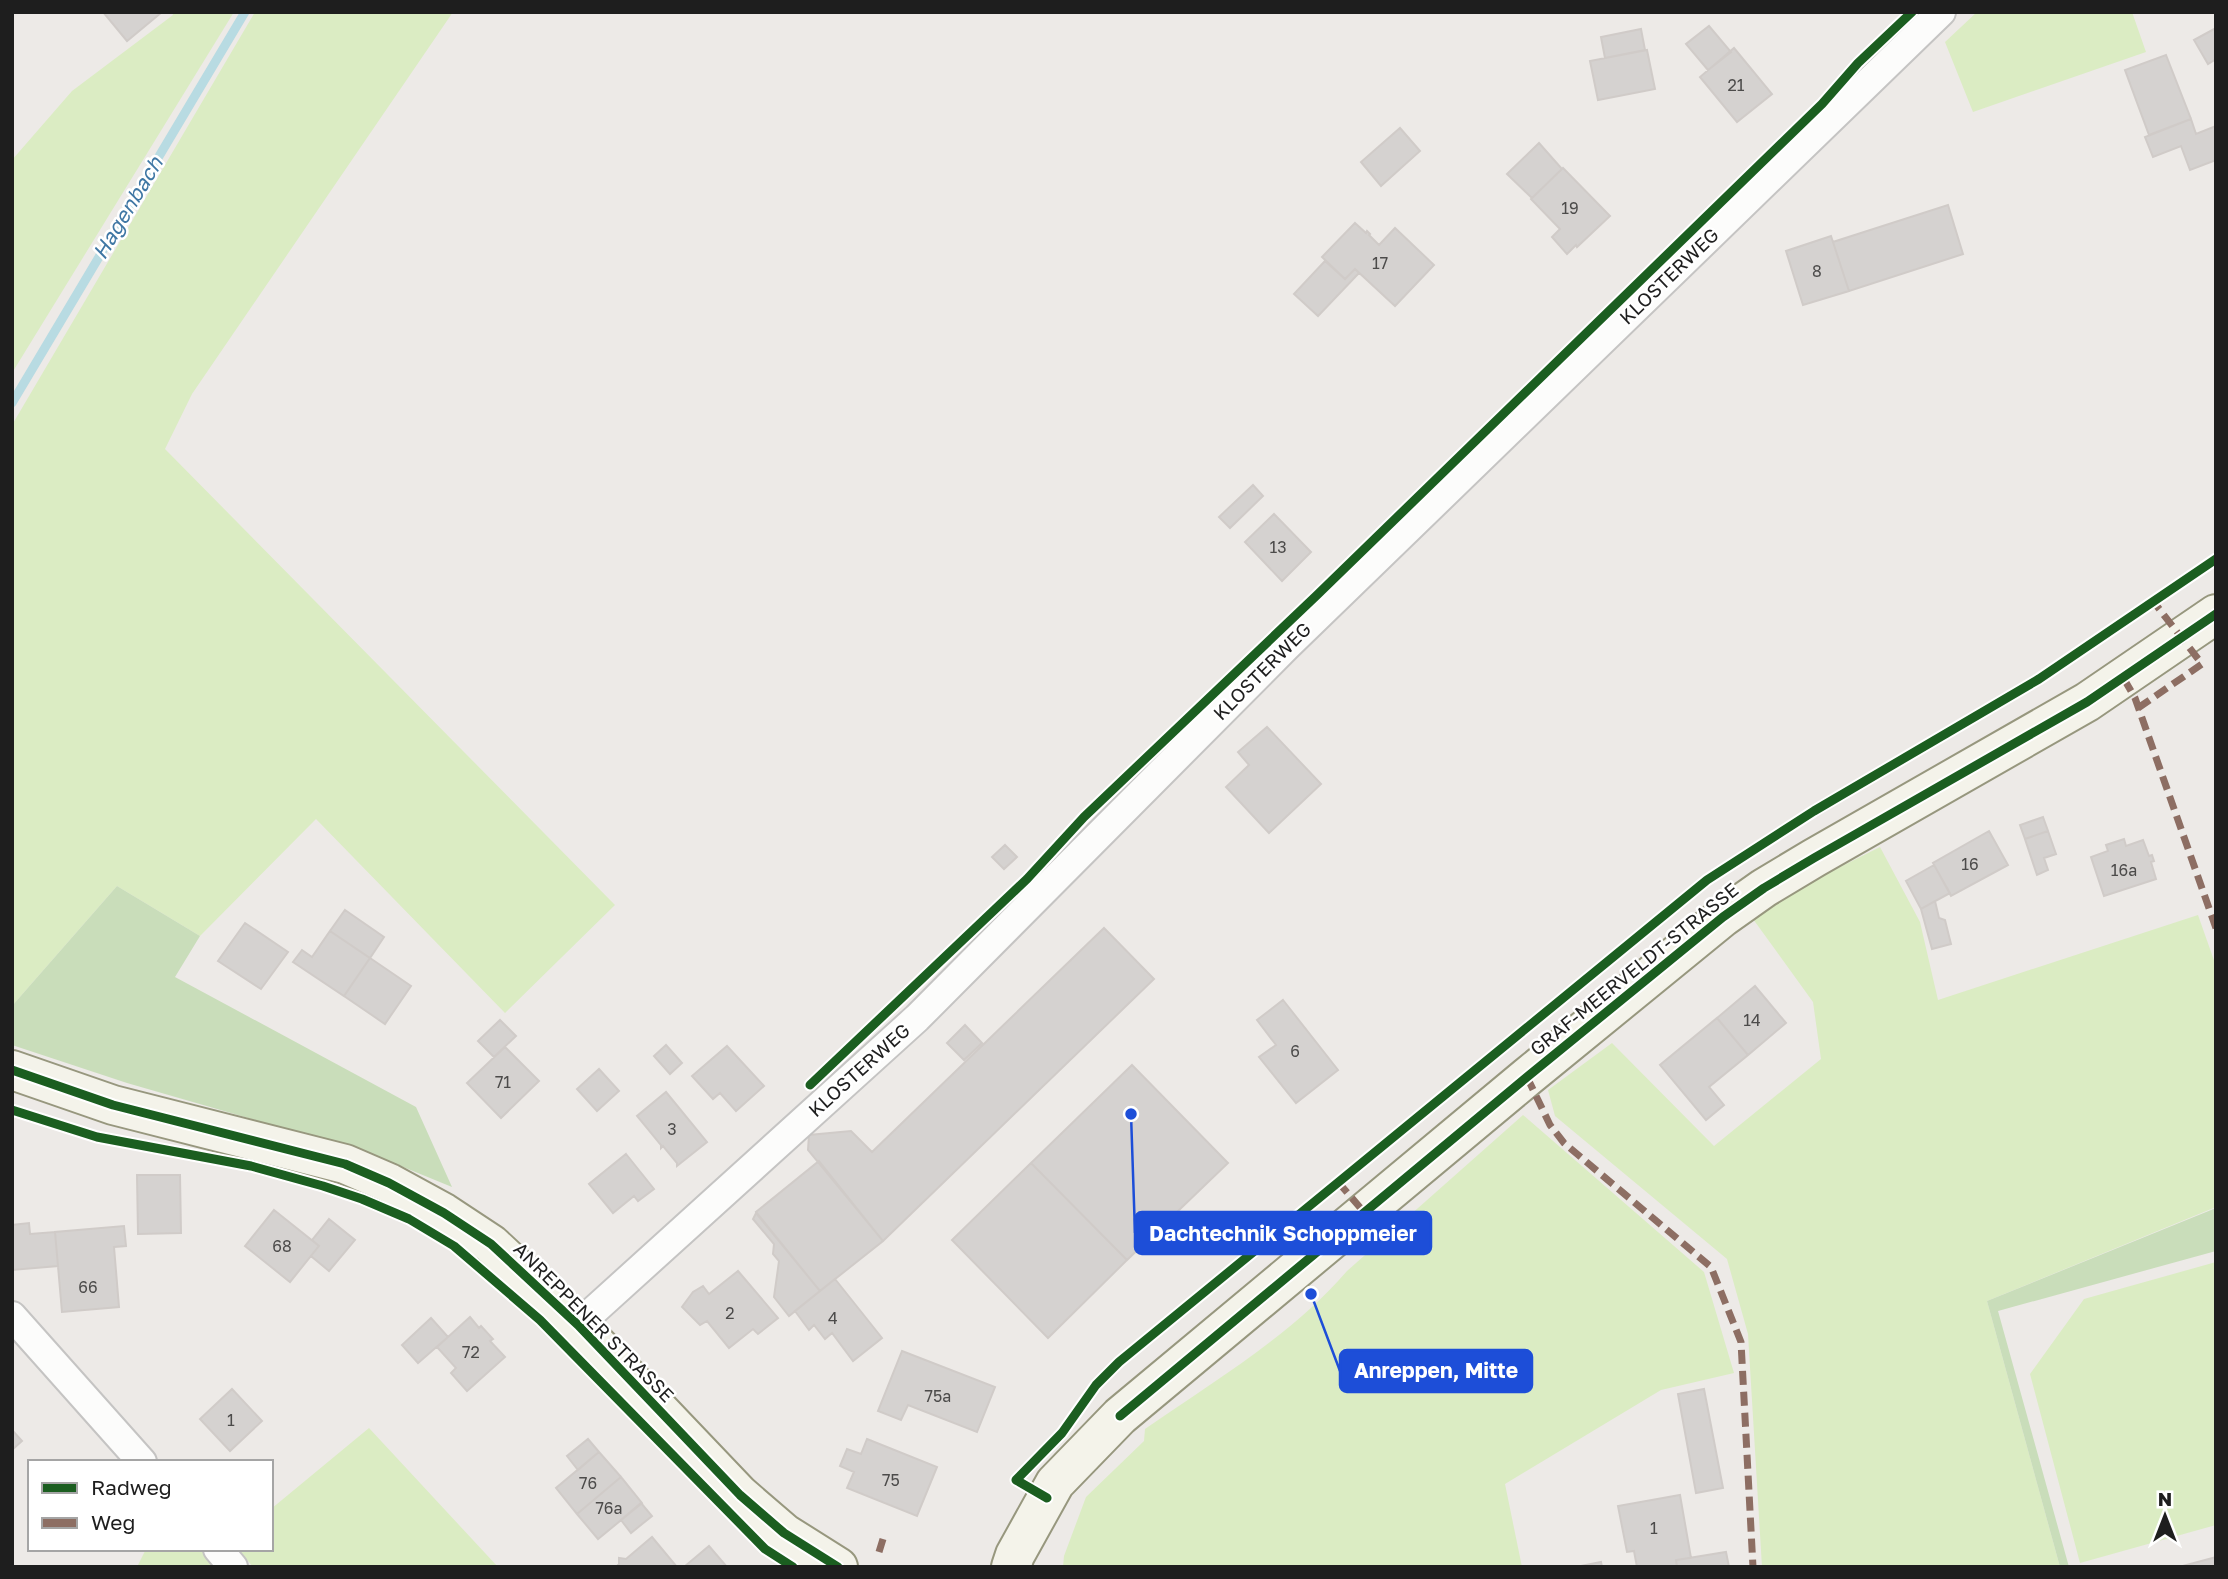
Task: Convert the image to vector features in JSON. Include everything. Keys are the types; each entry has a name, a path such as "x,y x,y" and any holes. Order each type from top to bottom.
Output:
{"main road":[{"name":"GRAF-MEERVELDT-STRASSE","path":"1011,1567 1055,1483 1120,1416 1723,917 1814,858 2087,702 2216,614"},
{"name":"ANREPPENER STRASSE","path":"12,1070 113,1105 332,1161 389,1183 444,1213 491,1244 578,1325 740,1495 785,1533 838,1567"}],"street":[{"name":"KLOSTERWEG","path":"578,1325 916,1018 1306,627 1941,12"},
{"path":"12,1316 140,1460"},
{"path":"220,1551 233,1567"}],"green space":[{"path":"172,12 234,12 12,373 12,160 72,91 173,15"},
{"path":"255,12 453,12 192,394 165,449 615,905 505,1013 316,819 200,936 117,886 12,1006 12,425"},
{"path":"1977,12 2132,12 2146,52 1973,112 1945,42"},
{"path":"1880,847 1920,922 1938,1000 2198,915 2216,966 2216,1207 1987,1301 2060,1567 1762,1567 1748,1334 1727,1259 1555,1116 1548,1090 1612,1043 1714,1146 1821,1059 1813,1002 1753,919 1822,876"},
{"path":"117,886 200,936 175,977 416,1107 452,1187 369,1153 127,1083 12,1045 12,1006"},
{"path":"1523,1115 1704,1272 1734,1373 1661,1390 1505,1484 1522,1567 1063,1567 1064,1556 1086,1497 1144,1441 1145,1429 1277,1337 1347,1271"},
{"path":"2216,1208 2216,1251 1998,1311 2069,1567 2060,1567 1987,1301"},
{"path":"2216,1262 2216,1525 2080,1563 2030,1374 2084,1299"},
{"path":"369,1428 498,1567 253,1567 240,1551 273,1551 273,1507"},
{"path":"145,1551 205,1551 218,1567 137,1567"}],"building":[{"path":"103,12 162,12 127,41"},
{"path":"1709,26 1731,52 1708,70 1686,44"},
{"path":"2216,28 2216,59 2208,64 2194,40"},
{"path":"1641,29 1645,50 1605,58 1601,37"},
{"path":"1734,48 1772,94 1737,122 1700,77"},
{"path":"1647,50 1655,89 1598,100 1590,61"},
{"path":"2166,55 2191,119 2149,135 2125,70"},
{"path":"2191,119 2196,134 2216,126 2216,160 2190,170 2181,146 2153,157 2145,137"},
{"path":"1400,128 1420,151 1381,186 1361,162"},
{"path":"1539,143 1562,169 1532,198 1507,174"},
{"path":"1563,168 1610,216 1567,254 1552,237 1560,229 1531,199"},
{"path":"1948,205 1963,254 1849,291 1833,242"},
{"path":"1355,223 1366,233 1367,231 1379,245 1395,228 1434,265 1395,306 1355,269 1345,279 1322,257"},
{"path":"1831,236 1849,291 1803,305 1786,251"},
{"path":"1325,261 1345,279 1355,269 1359,273 1318,316 1294,294"},
{"path":"1253,485 1263,496 1230,528 1219,517"},
{"path":"1274,514 1311,552 1282,581 1245,542"},
{"path":"1267,727 1321,784 1269,833 1226,787 1249,765 1238,752"},
{"path":"2043,817 2048,831 2025,839 2020,825"},
{"path":"1989,831 2008,865 1951,896 1933,863"},
{"path":"2048,831 2056,854 2044,858 2048,870 2037,875 2025,839"},
{"path":"2124,839 2126,846 2143,840 2149,856 2152,855 2154,861 2151,862 2156,879 2104,896 2091,857 2108,851 2106,845"},
{"path":"1005,845 1017,857 1004,869 992,857"},
{"path":"1934,865 1950,893 1921,909 1906,881"},
{"path":"1935,901 1939,918 1945,920 1951,944 1932,949 1921,909"},
{"path":"345,910 384,937 370,958 330,931"},
{"path":"245,923 288,952 261,989 218,961"},
{"path":"1104,928 1154,979 883,1241 808,1150 809,1135 851,1131 872,1152"},
{"path":"330,931 370,958 344,996 293,962 302,950 312,957"},
{"path":"370,958 411,986 385,1024 344,996"},
{"path":"1755,986 1786,1023 1748,1055 1717,1018"},
{"path":"1283,1000 1338,1070 1296,1103 1259,1057 1276,1045 1257,1020"},
{"path":"1717,1018 1748,1055 1709,1087 1724,1105 1706,1120 1660,1065"},
{"path":"500,1020 516,1036 494,1057 478,1041"},
{"path":"965,1025 982,1043 964,1060 947,1043"},
{"path":"666,1045 682,1063 670,1074 654,1056"},
{"path":"727,1046 764,1086 736,1111 720,1093 713,1099 692,1076"},
{"path":"505,1047 539,1081 501,1118 467,1083"},
{"path":"1132,1065 1228,1163 1127,1260 1031,1163"},
{"path":"599,1069 619,1091 597,1111 577,1089"},
{"path":"666,1092 707,1142 677,1166 637,1116"},
{"path":"626,1154 654,1189 638,1201 634,1196 613,1213 589,1184"},
{"path":"819,1161 883,1241 820,1291 756,1212"},
{"path":"1031,1163 1127,1260 1048,1338 952,1240"},
{"path":"137,1175 180,1175 181,1233 138,1234"},
{"path":"274,1210 319,1246 290,1282 245,1246"},
{"path":"756,1213 820,1291 789,1316 774,1297 779,1261 773,1254 774,1244 753,1219"},
{"path":"329,1219 355,1240 329,1271 311,1256 319,1246 312,1240"},
{"path":"29,1223 30,1234 55,1232 58,1266 12,1270 12,1225"},
{"path":"124,1226 126,1246 114,1247 119,1307 62,1312 55,1232"},
{"path":"738,1271 778,1318 758,1334 753,1329 729,1348 707,1321 700,1325 682,1307 693,1292 703,1286 709,1294"},
{"path":"835,1279 882,1338 853,1361 832,1333 825,1339 814,1325 809,1330 795,1311"},
{"path":"470,1317 493,1339 490,1341 505,1357 467,1391 451,1373 456,1368 437,1347"},
{"path":"431,1318 448,1337 418,1363 402,1345"},
{"path":"902,1351 995,1387 977,1432 908,1405 901,1420 878,1411"},
{"path":"232,1389 262,1421 230,1451 200,1419"},
{"path":"1704,1389 1723,1488 1696,1493 1678,1394"},
{"path":"12,1430 22,1441 12,1450"},
{"path":"588,1439 599,1452 578,1470 567,1456"},
{"path":"867,1439 937,1467 917,1516 847,1488 854,1472 840,1466 847,1449 861,1454"},
{"path":"599,1452 621,1477 577,1514 556,1488"},
{"path":"621,1477 642,1503 598,1539 577,1514"},
{"path":"1680,1495 1691,1558 1676,1560 1677,1567 1637,1567 1634,1551 1627,1552 1618,1506"},
{"path":"641,1503 652,1516 631,1533 621,1520"},
{"path":"652,1537 677,1567 616,1567 619,1558 626,1559"},
{"path":"709,1546 727,1567 684,1567"},
{"path":"1726,1552 1729,1567 1677,1567 1676,1560"},
{"path":"2216,1557 2216,1567 2179,1567"},
{"path":"1601,1562 1602,1567 1576,1567"}],"waterway":[{"name":"Hagenbach","path":"12,403 245,12"}],"marked path":[{"path":"2138,708 2202,664 2153,601"},
{"path":"2124,679 2135,698 2216,928"},
{"path":"1527,1077 1550,1125 1564,1143 1711,1267 1741,1342 1753,1567"},
{"path":"1338,1182 1364,1212"},
{"path":"879,1552 883,1539"}],"cycle path":[{"path":"810,1085 1027,879 1084,817 1316,596 1822,104 1858,63 1912,12"},
{"path":"1047,1498 1016,1480 1062,1433 1096,1385 1119,1362 1707,880 1814,811 2039,679 2216,559"},
{"path":"1120,1416 1723,917 1814,858 2087,702 2216,614"},
{"path":"12,1070 113,1105 345,1164 389,1183 444,1213 491,1244 578,1325 740,1495 784,1533 838,1567"},
{"path":"12,1110 97,1137 251,1166 362,1199 409,1219 454,1246 540,1320 765,1549 793,1567"}],"place":[{"name":"Dachtechnik Schoppmeier","path":"1131,1114"},
{"name":"Anreppen, Mitte","path":"1311,1294"}]}
